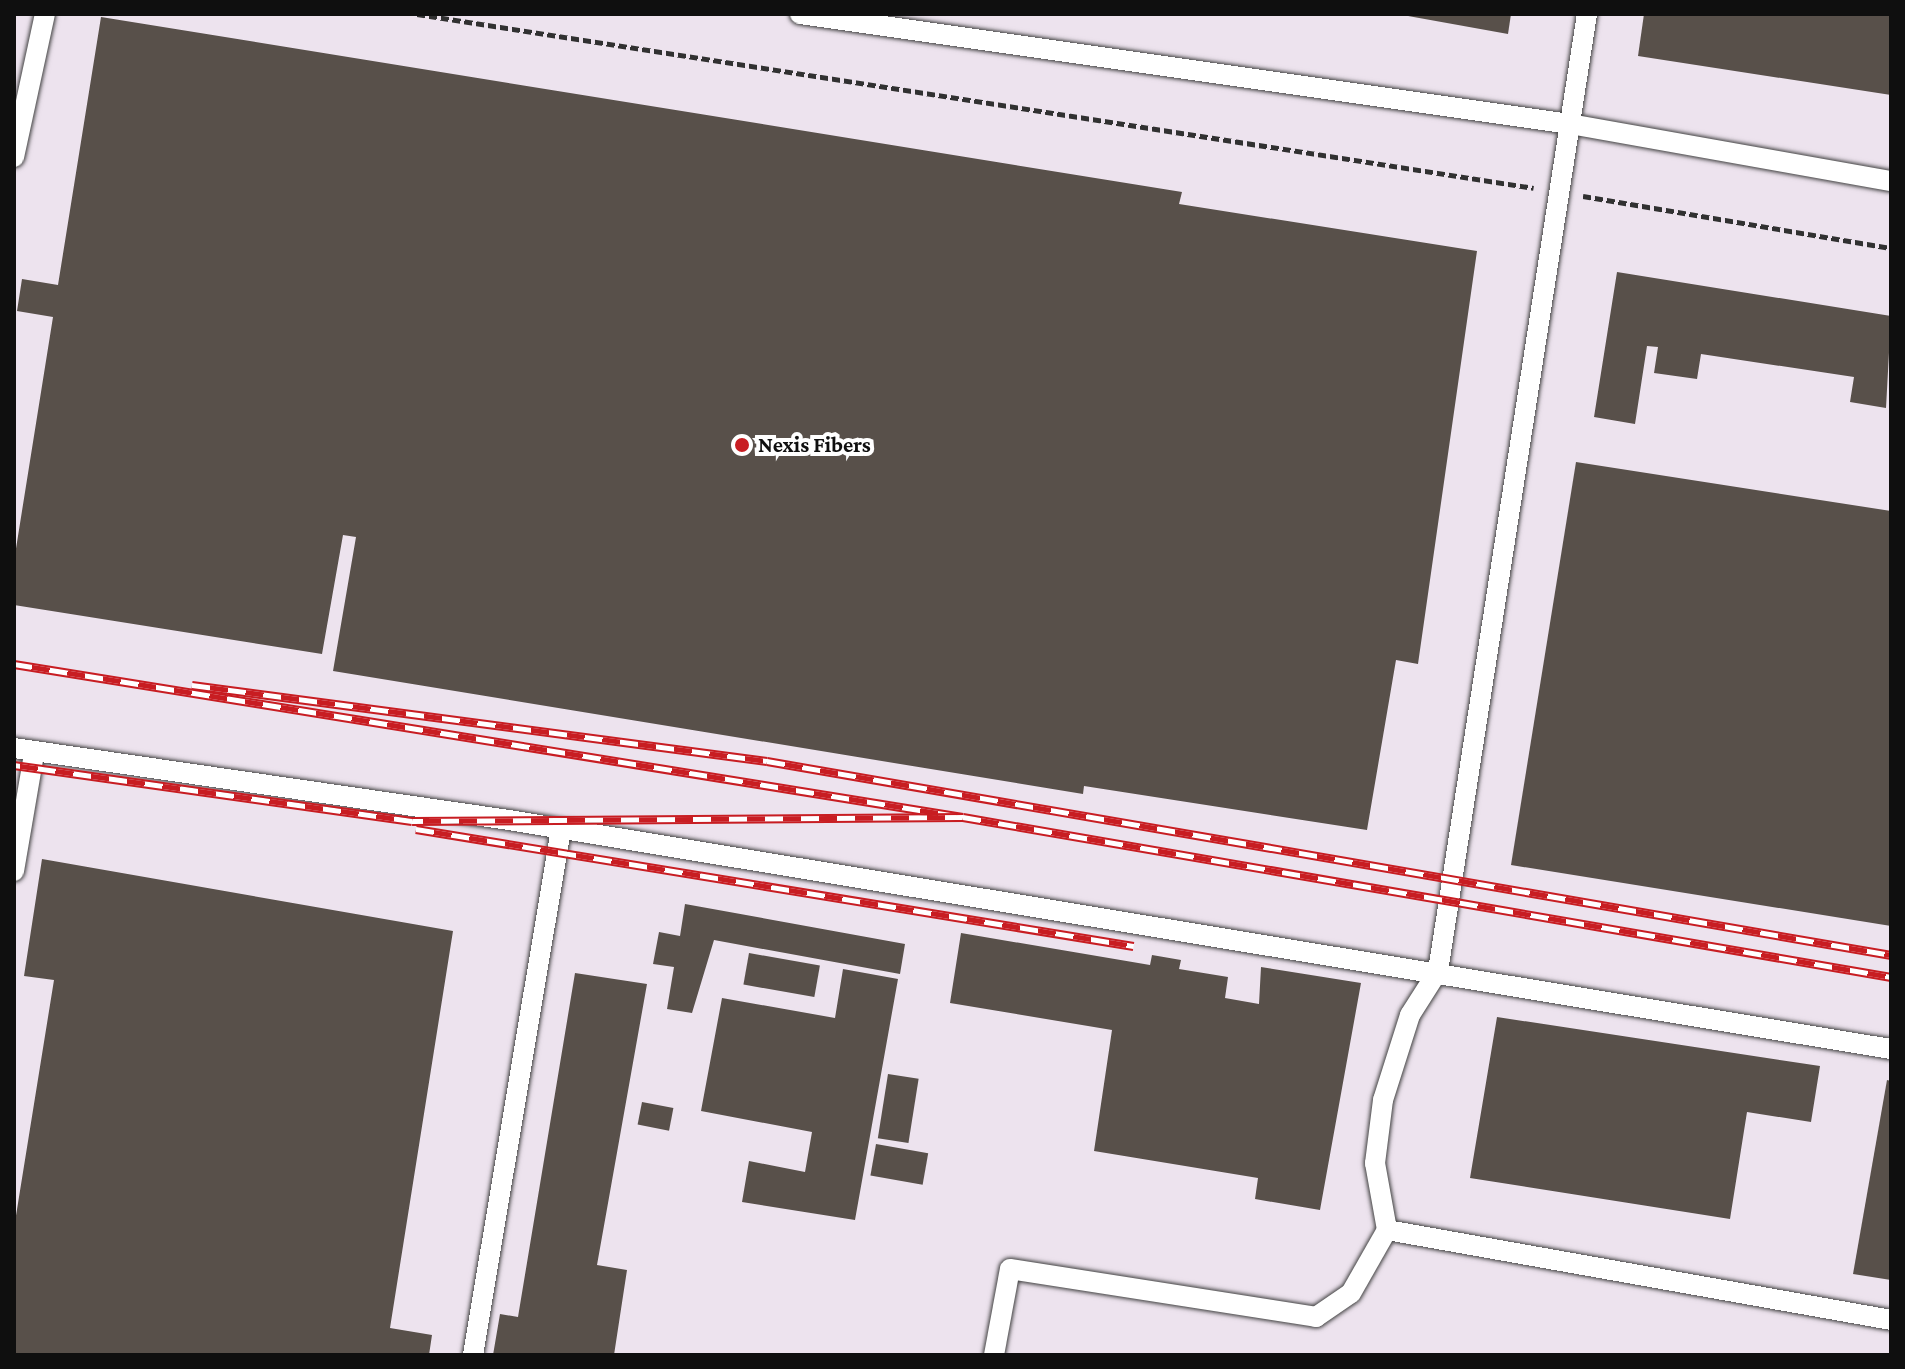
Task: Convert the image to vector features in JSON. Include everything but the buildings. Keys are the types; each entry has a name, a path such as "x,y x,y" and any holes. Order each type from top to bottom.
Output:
{"lane":[{"path":"14,157 45,14"},
{"path":"800,14 1570,124 1891,181"},
{"path":"994,1355 1010,1269 1316,1317 1351,1293 1387,1230 1375,1163 1383,1100 1410,1015 1438,971 1587,14"},
{"path":"14,748 34,754 561,829 1438,971 1891,1049"},
{"path":"14,871 34,754"},
{"path":"473,1355 561,829"},
{"path":"1387,1230 1489,1254 1891,1320"}],"path":[{"path":"417,14 1559,192 1891,248"}],"shaded area":[{"path":"14,14 1891,14 1891,1355 14,1355"}],"railway":[{"path":"14,664 963,817 412,821 14,765"},
{"path":"192,685 767,761 1891,955"},
{"path":"963,817 1891,977"},
{"path":"416,829 1134,946"}],"place":[{"name":"Nexis Fibers","path":"742,445"}]}
